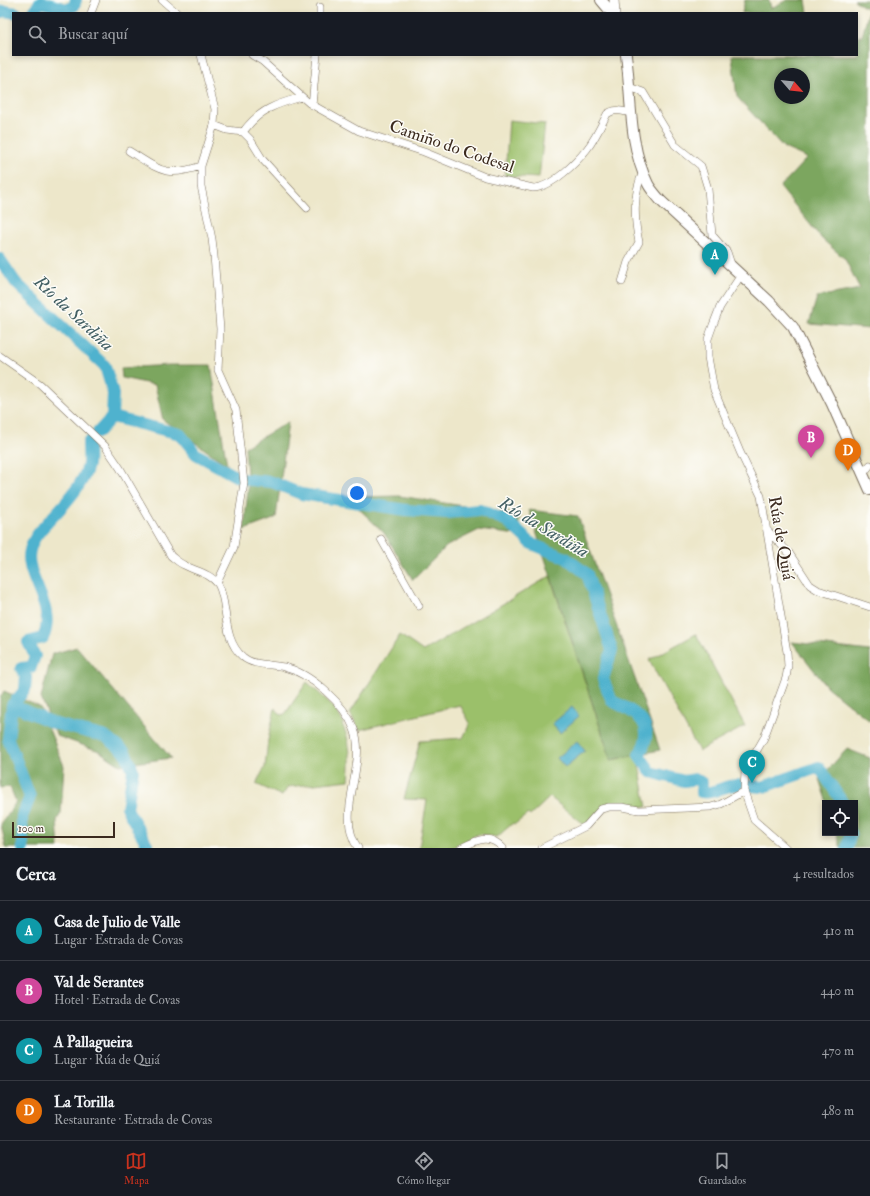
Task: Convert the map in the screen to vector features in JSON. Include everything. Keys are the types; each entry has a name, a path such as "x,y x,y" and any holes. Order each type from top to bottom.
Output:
{"main road":[{"path":"606,1 613,12"},
{"path":"626,56 634,134 643,172 649,186 661,201 769,301 793,327 832,404 870,490"}],"street":[{"path":"91,12 96,0"},
{"path":"162,0 176,12"},
{"path":"201,56 215,109 214,125 202,166 201,186 214,256 220,329 218,370 236,410 244,483 234,547 217,583"},
{"name":"Camiño do Codesal","path":"254,56 262,61 312,105 359,131 417,150 485,177 540,188 557,178 586,150 607,114 616,110 631,113"},
{"path":"312,105 317,56"},
{"path":"629,87 643,92 675,145 701,166 708,189 712,235 727,252 732,266"},
{"path":"243,132 250,123 272,105 302,97"},
{"path":"214,125 227,130 243,132 250,139 263,160 307,208"},
{"path":"129,151 157,170 171,172 186,171 202,166"},
{"path":"622,282 628,262 639,242 635,225 635,213 639,180 643,172"},
{"name":"Rúa de Quiá","path":"741,275 720,307 715,319 708,339 708,356 714,390 740,452 761,496 768,531 788,666 786,678 764,738 746,771 744,791"},
{"path":"0,356 40,384 105,446 120,468 171,556 182,565 211,577 217,583 220,589 227,628 238,651 244,658 254,662 284,667 300,672 311,678 344,711 354,730 357,745 349,815 358,848"},
{"path":"863,474 870,465"},
{"path":"768,531 789,553 810,585 818,590 870,607"},
{"path":"381,539 419,606"},
{"path":"542,848 586,826 601,809 609,807 622,807 639,810 711,807 721,804 744,791 754,820 786,848"},
{"path":"461,848 479,839 487,838 494,840 503,848"}],"green space":[{"path":"745,0 769,0 771,8 787,0 806,0 808,12 742,12"},
{"path":"854,0 870,0 870,329 809,324 817,297 860,289 845,259 822,239 780,187 807,158 784,148 737,97 732,56 858,56 858,36 862,36 869,10"},
{"path":"509,120 545,124 539,178 505,176"},
{"path":"169,365 211,365 227,465 163,420 155,385 122,378 121,368"},
{"path":"288,422 276,518 244,530 248,489 245,447"},
{"path":"400,496 520,515 517,535 479,530 447,546 413,580 384,533 347,497"},
{"path":"529,510 578,516 660,750 611,760"},
{"path":"550,576 611,760 637,755 647,807 612,804 584,825 550,797 530,816 528,814 515,824 513,823 497,837 478,834 452,848 419,848 427,800 404,799 420,741 463,738 470,723 460,705 359,730 350,713 400,635 423,651"},
{"path":"696,634 745,726 699,751 649,660"},
{"path":"792,642 870,651 870,721 827,687"},
{"path":"77,647 171,758 120,765 99,751 57,736 41,698 52,654"},
{"path":"307,682 332,705 344,723 342,724 350,751 349,780 288,787 282,796 256,784 265,767 268,740 275,708 281,715 285,714"},
{"path":"4,691 40,707 64,766 61,813 57,820 59,848 6,848 1,824 16,802 10,787 0,788 0,698"},
{"path":"847,749 870,758 870,848 841,848 837,836 858,836 858,800 826,800 819,779"}],"water":[{"path":"572,707 579,716 560,733 552,724"},
{"path":"577,741 585,751 565,767 557,758"}],"waterway":[{"name":"Río da Sardiña","path":"34,12 40,2 67,9 74,6 76,0"},
{"name":"Río da Sardiña","path":"0,12 12,12"},
{"name":"Río da Sardiña","path":"0,259 16,283 105,366 113,393 112,417 180,434 196,454 241,479 272,482 301,494 406,510 447,513 480,510 507,521 532,544 566,558 587,574 612,650 603,679 612,701 637,715 642,721 645,727 646,735 639,755 651,772 684,781 696,779 702,783 701,792 706,793 729,786 738,785"},
{"path":"98,432 112,417"},
{"path":"23,848 22,817 30,797 8,739 12,705 25,690 26,677 21,668 31,667 35,656 28,642 43,638 46,626 44,603 31,571 29,560 30,550 40,531 66,503 82,480 88,464 88,443 90,441"},
{"path":"12,705 56,724 106,737 125,752 133,770 127,809 149,848"},
{"name":"Río da Sardiña","path":"750,786 763,787 819,767 841,800"},
{"name":"Río da Sardiña","path":"847,848 850,836"}],"place":[{"name":"Casa de Julio de Valle","path":"715,275"},
{"name":"Val de Serantes","path":"811,458"},
{"name":"La Torilla","path":"848,471"},
{"name":"A Pallagueira","path":"752,783"}]}
